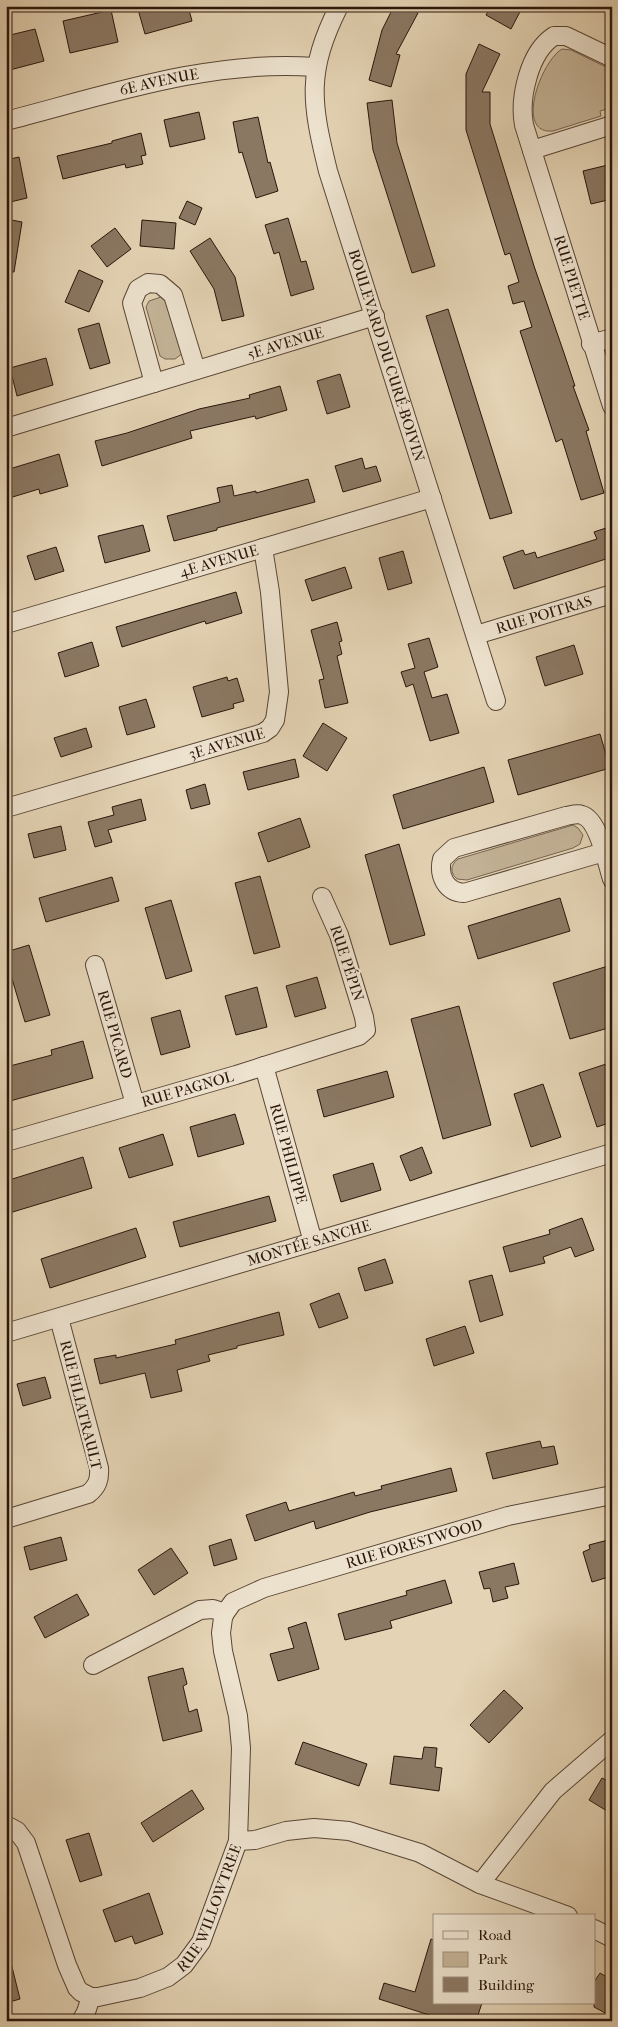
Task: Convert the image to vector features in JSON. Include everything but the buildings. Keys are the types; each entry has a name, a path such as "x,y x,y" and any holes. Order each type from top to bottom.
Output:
{"street":[{"name":"BOULEVARD DU CURÉ-BOIVIN","path":"338,6 319,51 315,67 314,96 321,143 328,172 496,701"},
{"name":"RUE PIETTE","path":"612,58 562,35 554,36 534,61 522,105 524,125 591,344 612,406"},
{"name":"6E AVENUE","path":"6,121 207,71 288,66 315,67"},
{"path":"532,150 612,125"},
{"path":"154,383 132,303 138,289 148,283 160,284 173,295 196,370"},
{"name":"5E AVENUE","path":"6,428 375,316"},
{"path":"591,344 612,338"},
{"name":"4E AVENUE","path":"6,624 432,498"},
{"name":"3E AVENUE","path":"6,808 181,758 263,733 270,728 277,714 279,692 270,592 263,548"},
{"name":"RUE POITRAS","path":"476,635 612,594"},
{"path":"604,852 464,893 448,888 441,872 442,859 454,848 575,814 581,814 591,821 604,852 612,879"},
{"name":"RUE PÉPIN","path":"322,897 337,930 353,976 366,1030"},
{"name":"RUE PICARD","path":"95,965 136,1104"},
{"name":"RUE PAGNOL","path":"6,1142 354,1039 366,1030"},
{"name":"RUE PHILIPPE","path":"264,1066 313,1242"},
{"name":"MONTÉE SANCHE","path":"6,1333 612,1153"},
{"name":"RUE FILIATRAULT","path":"6,1519 88,1494 99,1480 99,1468 59,1318"},
{"name":"RUE FORESTWOOD","path":"225,1612 233,1602 264,1588 508,1516 612,1495"},
{"path":"93,1665 193,1612 207,1609 225,1612 221,1640 238,1716 241,1748 238,1841"},
{"path":"480,1884 553,1791 612,1740"},
{"path":"6,1825 18,1831 26,1843 67,1965 77,1988 85,1995 91,1997 81,2021"},
{"name":"RUE WILLOWTREE","path":"91,1997 140,1988 168,1977 184,1965 201,1942 238,1841 255,1840 299,1830 314,1828 338,1829 379,1839 420,1853 480,1884 562,1914"},
{"path":"596,1930 612,1938"}],"green space":[{"path":"562,49 571,50 612,70 612,113 608,114 607,109 600,111 601,116 553,131 541,129 535,122 533,110 535,96 546,67"},
{"path":"167,295 183,353 175,359 165,359 160,356 146,307 149,301"},
{"path":"573,825 583,835 580,844 573,848 467,880 457,879 453,874 452,866 458,859"}]}
